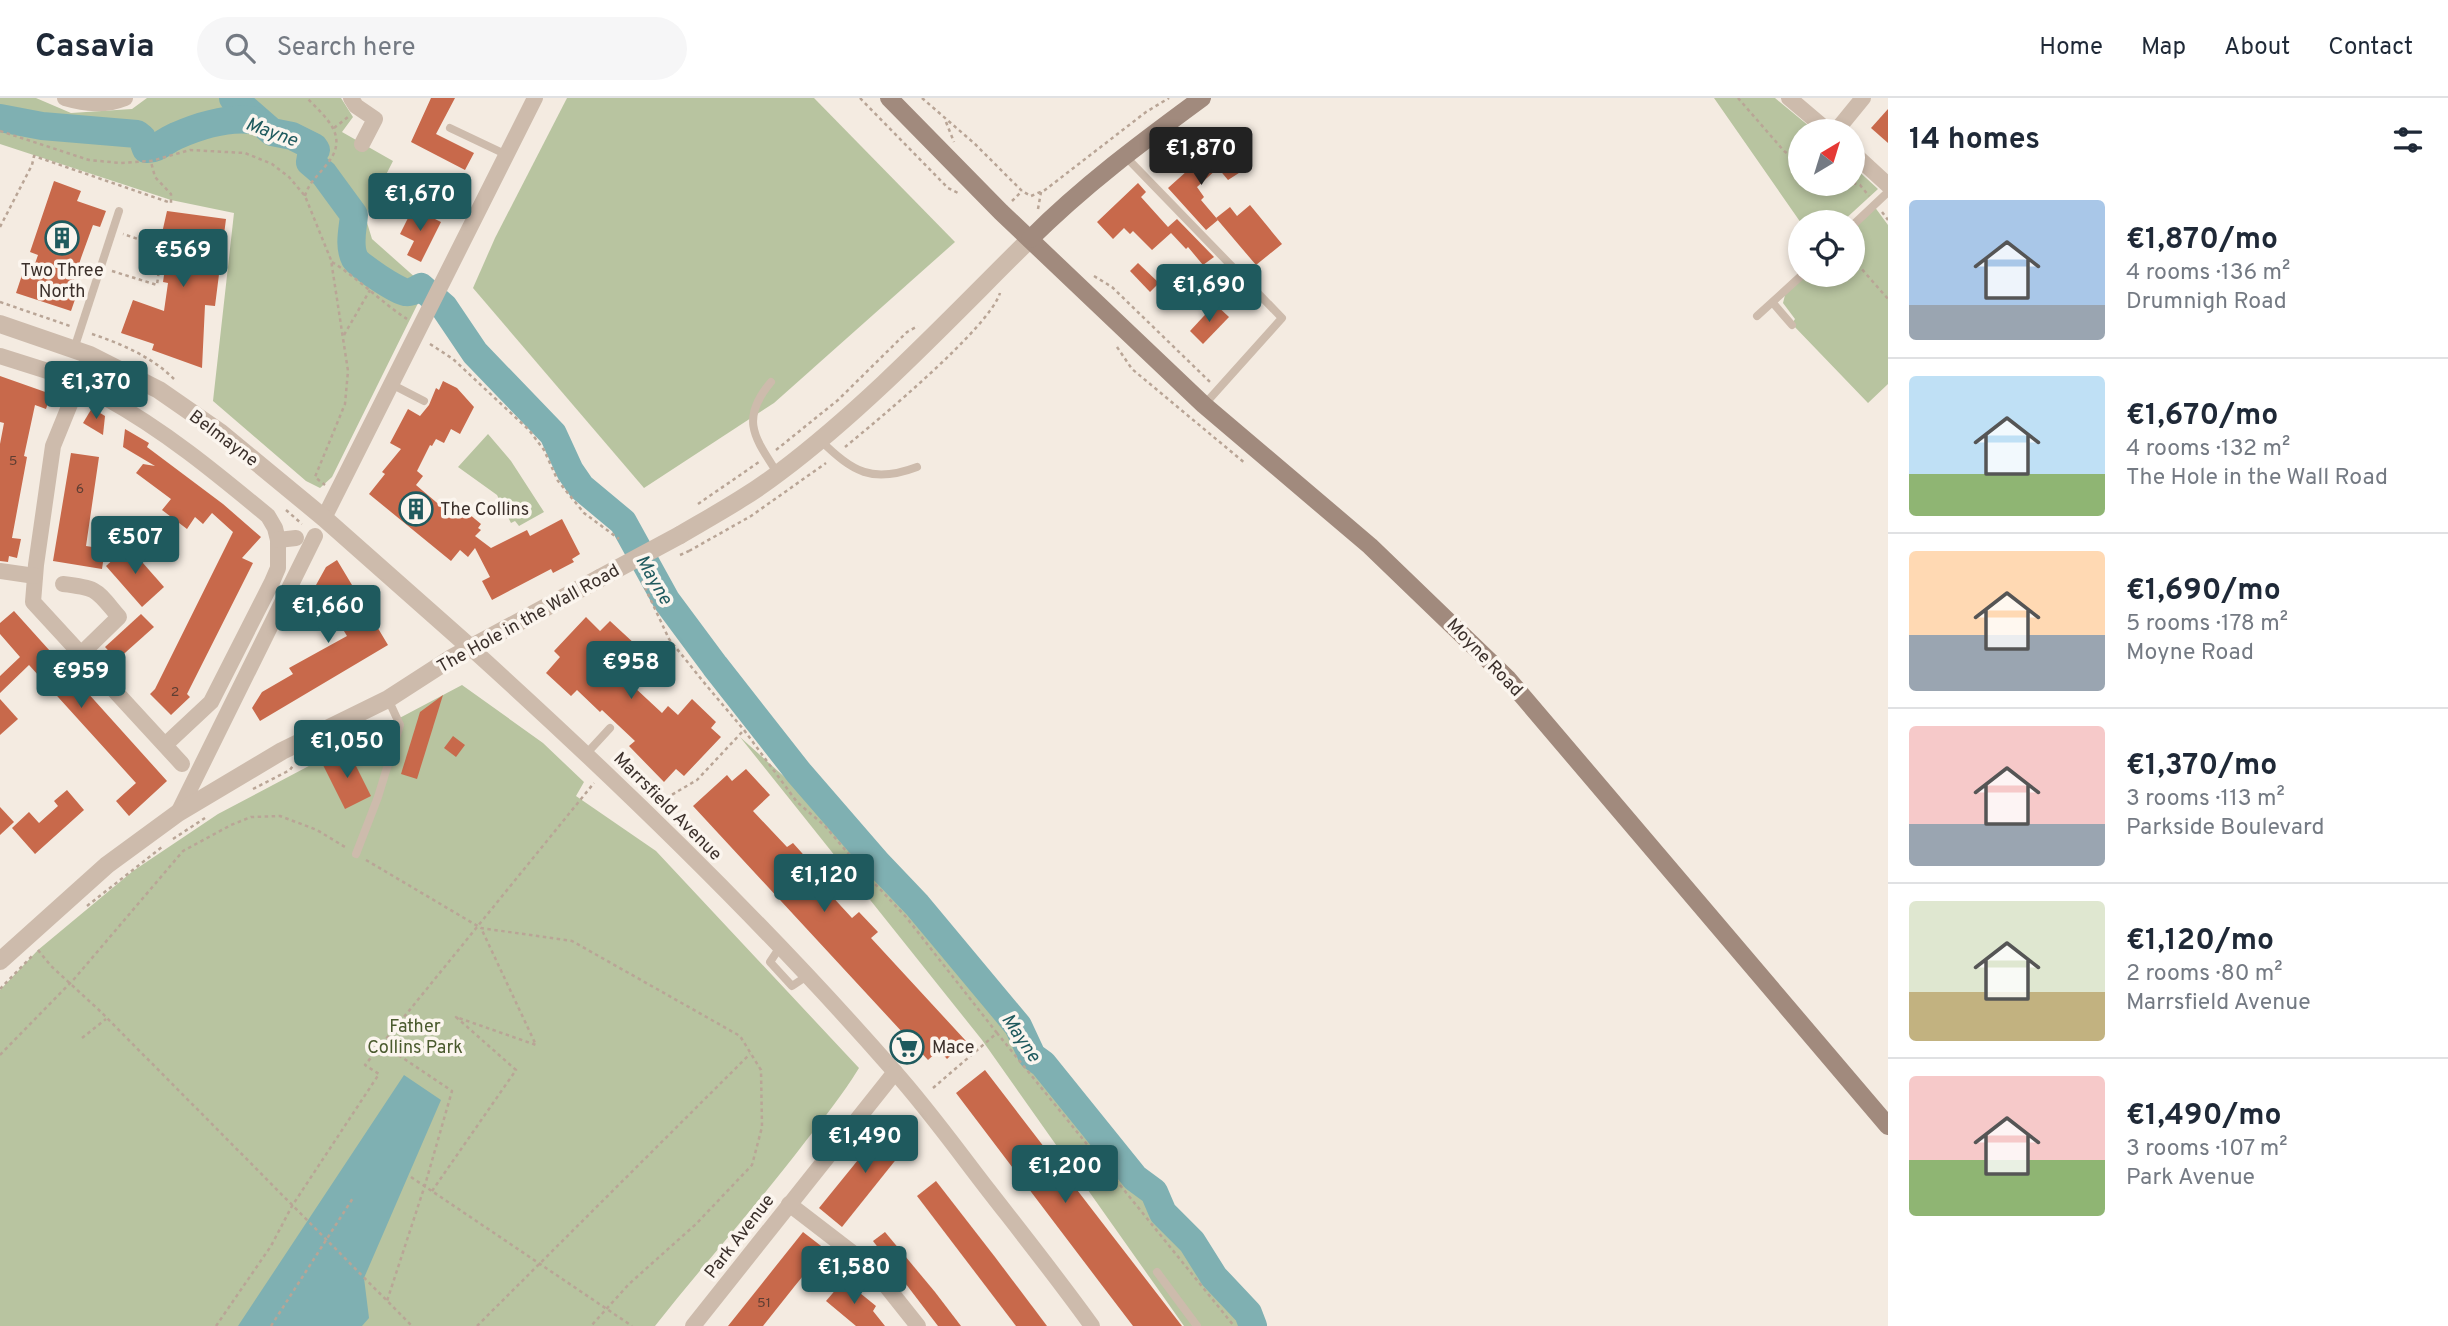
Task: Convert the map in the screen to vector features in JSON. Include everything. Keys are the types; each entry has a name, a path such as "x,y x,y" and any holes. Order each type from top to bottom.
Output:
{"main road":[{"name":"Moyne Road","path":"889,98 1030,239 1204,405 1370,546 1508,679 1888,1126"},
{"path":"1030,239 1124,155 1202,98"}],"street":[{"path":"65,98 83,103 105,103 125,98"},
{"path":"351,98 356,106 375,119 362,144"},
{"path":"324,518 535,98"},
{"path":"1789,98 1814,119"},
{"path":"1846,119 1863,98"},
{"path":"1866,165 1888,185"},
{"name":"The Hole in the Wall Road","path":"0,961 107,865 178,813 282,751 388,699 450,659 680,535 778,474 867,398 1030,239"},
{"name":"Belmayne","path":"0,324 82,352 159,390 221,433 324,518 472,649"},
{"path":"82,352 53,446 33,602 182,764"},
{"path":"0,356 57,374"},
{"path":"104,397 143,419 203,461 268,516 278,540 278,568 211,702 165,745"},
{"path":"178,813 315,536"},
{"path":"278,540 296,538"},
{"path":"0,571 36,571"},
{"path":"63,584 95,590 119,617 81,654"},
{"name":"Marrsfield Avenue","path":"472,649 605,769 780,947 895,1072 1092,1326"},
{"name":"Park Avenue","path":"697,1325 789,1204 895,1072"},
{"path":"789,1204 871,1268 918,1326"}],"lane":[{"path":"450,128 507,155"},
{"path":"1124,155 1283,317 1204,405"},
{"path":"1865,214 1888,192"},
{"path":"82,352 101,268 119,211"},
{"path":"1757,316 1790,287"},
{"path":"1773,303 1792,325"},
{"path":"771,382 760,395 752,419 756,439 778,474"},
{"path":"391,384 424,401"},
{"path":"820,440 839,459 866,474 894,476 918,467"},
{"path":"356,854 378,797 400,725 388,699"},
{"path":"587,753 610,728"},
{"path":"1157,1272 1197,1326"}],"path":[{"path":"305,196 308,185 331,159 336,139 334,128 307,98"},
{"path":"860,98 948,188"},
{"path":"922,98 1031,196 1041,192 1146,112 1169,98"},
{"path":"1738,98 1788,154"},
{"path":"334,128 348,118"},
{"path":"0,131 89,160 120,163 151,161 190,150 245,153 272,164 289,177 305,196 331,260 344,335 348,371 345,404 315,477 337,493"},
{"path":"0,227 34,156 172,204 171,194 155,177 151,161"},
{"path":"1016,197 1023,191"},
{"path":"1040,200 1041,192"},
{"path":"101,268 156,285 162,247 113,231"},
{"path":"331,260 453,359 529,430 544,450 558,481 584,513 619,539"},
{"path":"1865,273 1888,299"},
{"path":"1103,280 1218,389"},
{"path":"344,335 370,290"},
{"path":"693,508 767,456 838,400 907,331"},
{"path":"642,581 669,639 744,730 797,802 825,826 863,872 906,917 1234,1326"},
{"path":"650,814 668,797 697,780 744,730"},
{"path":"245,794 290,770 310,737"},
{"path":"216,1326 271,1246 292,1206 379,1074 365,1065 605,769"},
{"path":"0,1055 70,984 183,851 251,817 281,816 317,830 479,927 572,941 740,1036 761,1070 762,1127 752,1165 696,1224 629,1284 591,1326"},
{"path":"87,907 170,841 206,817"},
{"path":"432,1191 516,1070 456,1017 536,1045 479,927"},
{"path":"0,989 38,950 412,1326"},
{"path":"82,1038 106,1019"},
{"path":"933,1088 997,1033"},
{"path":"382,1044 452,1091 387,1301"},
{"path":"477,1326 751,1053"},
{"path":"411,1177 632,1326"},
{"path":"271,1326 352,1198"}],"green space":[{"path":"0,98 36,98 71,113 132,109 147,98 341,98 353,117 342,132 393,161 365,216 372,239 426,287 332,477 320,488 306,481 213,401 234,213 171,200 0,144"},
{"path":"567,98 814,98 955,242 774,403 644,488 473,288 495,238"},
{"path":"1714,98 1775,98 1800,119 1788,119 1788,196 1866,196 1866,178 1878,189 1855,210 1792,210"},
{"path":"1874,206 1888,225 1888,384 1868,403 1792,324 1795,319 1783,303 1785,295 1792,287 1865,287 1865,215"},
{"path":"488,434 511,461 544,512 519,526 515,521 511,523 497,495 458,467"},
{"name":"Father Collins Park","path":"462,685 543,743 584,782 576,796 656,851 859,1068 840,1097 655,1326 0,1326 0,990 38,950 133,871 218,814"},
{"path":"740,737 798,789 997,1005 1251,1326 1184,1326 982,1040"}],"water":[{"path":"404,1075 441,1100 364,1278 369,1318 362,1326 238,1326"}],"building":[{"path":"431,98 455,98 436,134 474,153 465,170 411,142"},
{"path":"1888,109 1888,143 1871,128"},
{"path":"1207,153 1220,166 1230,158 1242,171 1228,180 1218,168 1197,187 1204,197 1201,200 1218,220 1206,230 1168,188"},
{"name":"Two Three North","path":"54,181 81,191 77,201 106,211 100,227 93,225 81,258 73,283 80,285 71,311 16,293 22,275 30,278 38,255 30,252"},
{"path":"1138,183 1146,192 1141,197 1168,227 1177,219 1214,257 1203,265 1188,247 1186,249 1171,233 1152,250 1133,231 1130,234 1124,228 1113,239 1097,222"},
{"path":"1250,205 1282,244 1256,265 1216,218 1230,207 1237,216"},
{"path":"413,208 441,222 421,262 407,255 414,241 400,234"},
{"path":"167,211 226,219 215,306 205,305 202,368 152,350 154,344 121,333 133,300 164,311 168,283 163,282 165,268 171,269 174,244 160,242"},
{"path":"1138,263 1159,283 1150,292 1130,271"},
{"path":"1215,304 1229,317 1203,344 1190,331"},
{"path":"0,376 51,394 46,409 35,405 24,456 27,457 12,538 21,539 17,558 9,556 8,562 0,561 0,444 4,423 0,422"},
{"path":"443,381 457,388 474,407 460,434 451,429 444,443 436,439 432,446 430,445 417,471 423,476 416,485 449,513 457,504 481,524 478,528 481,530 475,536 491,548 527,530 530,536 562,519 580,554 572,559 574,562 553,573 551,569 492,600 482,581 490,577 475,548 468,557 460,550 451,561 369,494 385,474 382,472 401,449 390,443 408,409 420,416"},
{"path":"92,408 105,416 103,435 83,423"},
{"path":"125,429 149,443 147,447 223,504 261,537 242,558 253,563 187,694 190,697 171,715 150,694 155,689 233,532 212,513 203,524 195,517 187,529 162,510 171,499 136,473 143,464 155,466 123,447"},
{"path":"71,453 99,457 86,546 105,549 102,569 53,561"},
{"path":"128,546 164,587 142,607 106,566"},
{"path":"337,560 388,645 260,721 252,708 262,692 293,674 289,668 347,636 316,585 326,567"},
{"path":"14,611 167,781 129,816 116,801 136,783 29,665 0,693 0,676 20,657 0,634 0,623"},
{"path":"141,614 154,627 117,660 105,647"},
{"path":"586,617 600,631 610,621 636,645 623,658 628,663 619,673 662,713 668,706 678,715 692,699 716,722 711,728 721,737 684,776 676,769 664,782 629,746 635,741 602,710 600,712 577,690 571,696 546,673 560,657 554,651"},
{"path":"443,695 417,779 401,774 420,712"},
{"path":"0,699 18,719 0,735"},
{"path":"453,736 465,745 456,757 444,748"},
{"path":"349,752 371,796 345,809 323,765"},
{"path":"746,769 770,795 753,811 787,847 793,843 810,862 805,867 852,918 859,912 878,932 871,938 966,1041 947,1059 939,1050 928,1060 693,806 727,775 732,781"},
{"path":"67,790 84,810 35,854 12,828 29,812 39,823 58,806 54,801"},
{"path":"0,807 14,822 0,835"},
{"path":"985,1070 1182,1326 1133,1326 956,1093"},
{"path":"888,1123 910,1142 842,1227 819,1208"},
{"path":"936,1181 1047,1326 1016,1326 917,1196"},
{"path":"803,1232 825,1249 763,1326 728,1326"},
{"path":"885,1232 961,1326 938,1326 873,1241"},
{"path":"844,1280 876,1306 873,1311 885,1326 856,1326 826,1301"}],"waterway":[{"name":"Mayne","path":"233,98 272,132 292,136 314,147 316,150 310,162 324,174 354,215 351,243 355,259 370,272 401,291 409,292 421,287 444,307 475,353 553,434 570,471 581,487 623,522 666,600 715,666 799,773 917,905 1018,1026 1032,1056 1043,1064 1135,1178 1154,1192 1163,1213 1192,1242 1214,1277 1248,1313 1253,1326"},
{"name":"Mayne","path":"0,118 42,126 137,134 142,138 146,149 216,122 257,121"}],"place":[{"name":"Two Three North","path":"62,238"},
{"name":"The Collins","path":"416,509"},
{"name":"Mace","path":"907,1047"}]}
